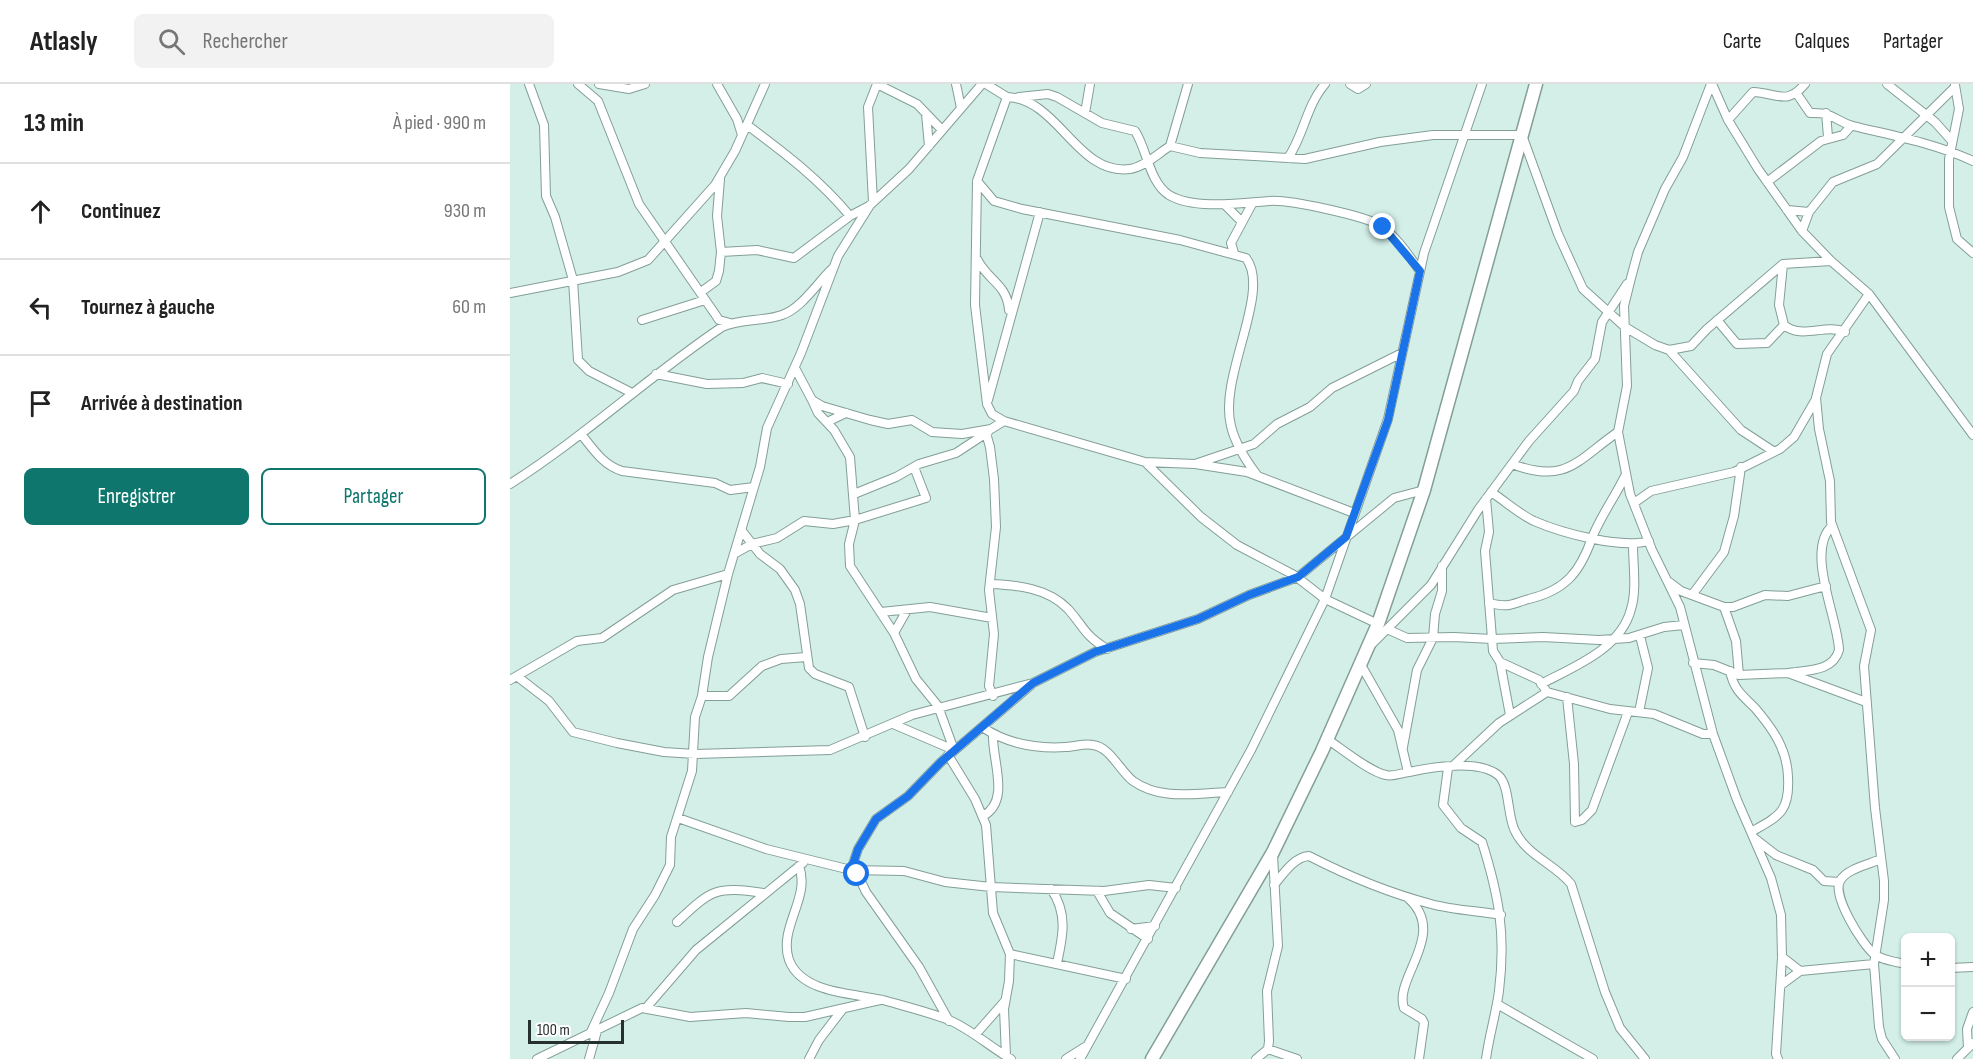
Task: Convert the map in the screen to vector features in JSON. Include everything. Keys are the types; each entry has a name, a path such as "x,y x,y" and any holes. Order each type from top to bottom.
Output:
{"highway":[{"path":"1152,1059 1273,852 1367,650 1382,626 1424,489 1536,84"}],"street":[{"path":"530,84 544,125 546,196 555,217 573,280 578,361 589,371 632,393"},
{"path":"578,84 598,100 639,204 719,320 730,323 780,316 792,311 834,267"},
{"path":"598,84 629,89 645,84"},
{"path":"717,84 742,135"},
{"path":"510,293 638,266 648,260 666,242 721,175 765,84"},
{"path":"589,1059 593,1032 633,929 667,873 671,858 671,837 695,754 695,717 702,696 708,657 728,574 754,487 767,428 795,368 838,256 871,204 868,107 877,84 907,98 942,130"},
{"path":"956,84 961,108"},
{"path":"721,252 757,250 794,258 850,216 871,204 909,169 984,84 1007,97 1048,94 1102,123 1135,130 1161,186 1170,195 1180,199 1225,205 1279,201 1374,222 1396,239 1420,271"},
{"path":"1085,113 1090,84"},
{"path":"1018,97 1036,106 1055,121 1082,150 1102,164 1130,169 1148,161 1170,146 1188,84"},
{"path":"1288,158 1298,144 1305,116 1325,84"},
{"path":"1350,84 1358,88 1366,84"},
{"path":"1080,1059 1228,792 1325,599 1388,420 1420,271 1482,84"},
{"path":"1711,84 1728,120 1767,182 1802,231 1831,261 1869,294 1973,435"},
{"path":"1711,84 1683,157 1665,189 1638,252 1631,278 1624,306 1628,386 1618,432 1630,494 1648,541 1680,607 1713,734 1771,878 1781,915 1781,985 1776,1043 1778,1059"},
{"path":"1728,120 1753,92 1782,98 1797,94 1805,84"},
{"path":"1887,84 1924,114 1952,141"},
{"path":"1802,231 1809,212 1833,182 1877,164 1955,85"},
{"path":"1955,85 1959,109 1950,151 1948,189 1951,222 1961,246 1973,253"},
{"path":"1797,94 1810,113 1826,113 1851,126 1905,137 1973,161"},
{"path":"1007,97 977,181 975,305 987,404 992,414 1004,421 1145,462 1195,464 1257,475 1354,513"},
{"path":"1826,113 1828,137"},
{"path":"926,114 929,146"},
{"path":"747,125 827,188 850,216"},
{"path":"1767,182 1828,137 1843,135 1851,126"},
{"path":"1170,146 1200,153 1305,159 1380,142 1464,133 1476,136 1522,135 1558,234 1583,289 1637,336 1669,350 1741,430 1773,451"},
{"path":"700,292 717,278 721,252 717,216 721,175"},
{"path":"977,181 994,201 1234,253 1246,258 1251,265 1253,296 1229,392 1231,428 1257,475"},
{"path":"1234,253 1231,243 1252,204"},
{"path":"1225,205 1242,222"},
{"path":"1787,210 1809,212"},
{"path":"987,404 1009,316 1040,212"},
{"path":"976,258 983,272 1004,289 1009,316"},
{"path":"1669,350 1691,346 1717,320 1783,264 1831,261"},
{"path":"1783,264 1779,305 1784,326"},
{"path":"1382,626 1431,585 1442,564 1529,441 1562,408 1594,359 1602,322 1631,278"},
{"path":"1634,503 1651,491 1715,477 1741,468 1794,437 1816,398 1827,354 1845,332 1869,294"},
{"path":"642,320 705,300"},
{"path":"1717,320 1737,344 1767,343 1784,326"},
{"path":"510,484 581,434 656,374 730,323"},
{"path":"1784,326 1796,332 1835,328 1845,332"},
{"path":"1195,464 1242,450 1254,444 1277,424 1310,407 1332,388 1402,353"},
{"path":"795,368 818,413 827,422 850,457 855,520 849,543 850,566 894,633 916,679 938,706 951,752 983,816 994,918 1010,954 1009,981 1005,1000 1009,1057"},
{"path":"656,374 707,384 743,383 762,378 788,384"},
{"path":"1816,398 1819,429 1830,481 1832,526 1842,546 1871,630 1864,658 1866,702 1884,900 1875,960 1879,1028 1882,1039 1895,1059"},
{"path":"812,400 846,413 888,424 912,420 933,432 962,434 987,431"},
{"path":"827,422 846,413"},
{"path":"854,494 914,467 956,453 1004,421"},
{"path":"987,431 994,479 996,527 990,584 994,634 989,686 993,696"},
{"path":"1512,464 1536,471 1572,468 1618,432"},
{"path":"581,434 602,459 611,467 622,471 715,483 730,490 754,487"},
{"path":"1145,462 1201,517 1237,545 1298,577 1325,599 1407,638 1492,639 1526,636 1612,639 1640,636 1664,627 1684,625"},
{"path":"734,554 752,544 777,538 804,521 833,524 855,520 926,498 914,467"},
{"path":"1692,595 1724,552 1734,516 1741,468"},
{"path":"1489,603 1510,607 1555,592 1588,553 1592,538 1625,476"},
{"path":"518,676 549,701 573,732 664,752 695,754 830,750 938,706 993,696 1033,683 1107,649 1198,619 1249,595 1298,577 1394,498 1424,489"},
{"path":"1617,492 1630,494"},
{"path":"1489,496 1536,522 1592,538 1633,545 1648,541"},
{"path":"1489,496 1489,532 1485,551 1493,651 1500,662 1510,715"},
{"path":"1693,663 1714,665 1739,675 1788,673 1827,666 1837,657 1839,644 1820,551 1825,534 1832,526"},
{"path":"742,531 759,554 780,569 795,590 800,604 809,668 814,674 849,687 865,736"},
{"path":"1541,684 1582,664 1612,639 1627,621 1632,607 1633,545"},
{"path":"1403,747 1414,680 1433,638 1435,614 1442,591 1442,564"},
{"path":"510,680 576,641 602,638 673,590 728,574"},
{"path":"1666,580 1692,595 1724,607 1743,605 1765,595 1788,596 1826,586"},
{"path":"990,584 1030,588 1046,594 1068,608 1085,634 1107,649"},
{"path":"1724,607 1736,641 1739,675"},
{"path":"881,612 930,608 992,618"},
{"path":"894,633 907,610"},
{"path":"1639,712 1648,668 1640,636"},
{"path":"702,696 729,696 762,666 781,659 806,657"},
{"path":"1500,662 1530,674 1548,692 1610,710 1663,716 1703,734 1713,734"},
{"path":"1361,665 1398,730 1408,772"},
{"path":"1730,671 1736,691 1766,721 1784,749 1787,762 1789,789 1784,810 1752,834"},
{"path":"1788,673 1866,702"},
{"path":"949,1020 919,967 866,892 854,870 858,849 876,819 908,796 951,752 1033,683"},
{"path":"1486,1059 1489,1031 1497,1004 1502,938 1501,915 1496,886 1482,842 1461,828 1443,805 1450,767 1478,740 1510,715 1548,692"},
{"path":"1567,697 1574,764 1575,822 1582,820 1592,810 1629,712"},
{"path":"892,724 951,752"},
{"path":"982,728 1004,741 1023,744 1062,747 1095,745 1104,749 1135,782 1158,792 1174,795 1228,792"},
{"path":"983,816 992,811 999,797 993,735"},
{"path":"1327,739 1384,775 1465,765 1485,768 1499,776 1505,786 1509,819 1516,834 1527,848 1561,872 1571,884 1608,1001 1620,1028 1645,1059"},
{"path":"678,818 759,846 854,870 904,871 945,882 991,887 1097,891 1149,885 1176,888"},
{"path":"1752,834 1776,855 1813,870 1824,881 1839,882"},
{"path":"1268,1049 1266,991 1278,946 1273,852"},
{"path":"1274,885 1290,866 1301,858 1309,856 1365,882 1406,897 1434,905 1501,915"},
{"path":"537,1059 646,1008 696,950 809,859"},
{"path":"1875,960 1849,918 1838,891 1839,882 1849,873 1881,860"},
{"path":"799,866 804,882 788,935 787,951 792,966 813,983 837,992 880,1000 949,1020 1009,1057"},
{"path":"677,922 700,901 720,890 732,888 764,893"},
{"path":"1051,889 1059,901 1064,920 1057,963"},
{"path":"1097,891 1110,914 1148,939"},
{"path":"1406,897 1418,907 1423,929 1416,962 1401,995 1404,1008 1422,1019 1424,1023 1419,1059"},
{"path":"1131,929 1155,926"},
{"path":"1010,954 1126,979"},
{"path":"1782,957 1800,971"},
{"path":"1781,985 1800,971 1875,960 1901,963"},
{"path":"1955,968 1973,968"},
{"path":"646,1008 702,1018 746,1013 805,1017 880,1000"},
{"path":"975,1035 1005,1000"},
{"path":"1497,1004 1590,1058"},
{"path":"809,1059 819,1040 842,1010"},
{"path":"1957,1059 1970,1046 1967,1029 1973,1012"},
{"path":"1066,1059 1090,1042"},
{"path":"1256,1059 1268,1049"},
{"path":"1268,1049 1298,1059"}],"route":[{"path":"857,874 856,871 851,870 858,849 876,819 908,796 954,750 996,717 1033,683 1095,652 1155,635 1298,577 1325,557 1346,537 1388,420 1420,271 1396,239 1383,227"}]}
